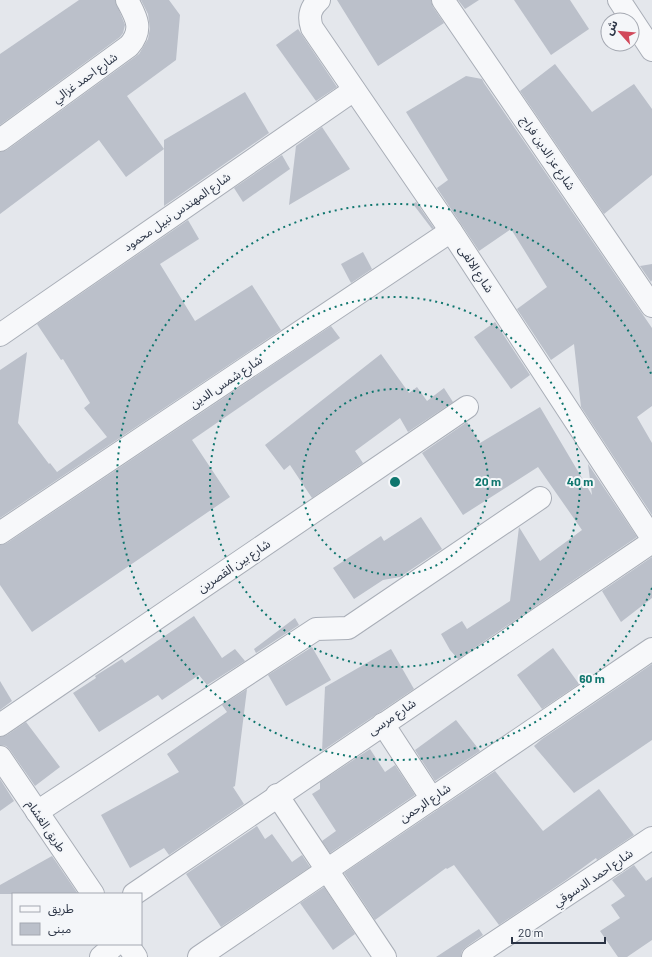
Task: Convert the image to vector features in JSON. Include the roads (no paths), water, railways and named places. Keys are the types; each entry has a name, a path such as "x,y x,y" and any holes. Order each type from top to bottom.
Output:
{"street":[{"name":"شارع احمد غزالي","path":"0,140 129,46 134,40 138,26 127,0"},
{"name":"شارع الالفى","path":"319,0 312,6 310,13 309,20 312,28 451,231 652,538"},
{"name":"شارع عز الدين فراج","path":"443,0 652,306"},
{"path":"619,0 652,50"},
{"name":"شارع المهندس نبيل محمود","path":"0,335 354,90"},
{"name":"شارع شمس الدين","path":"0,533 451,231"},
{"name":"شارع بين القصرين","path":"0,725 467,407"},
{"path":"37,812 316,629 348,628 540,498"},
{"name":"شارع مرسى","path":"135,893 277,795 652,542"},
{"name":"شارع الرحمن","path":"199,957 652,649"},
{"path":"383,724 432,799"},
{"name":"طريق الغشام","path":"0,757 92,893"},
{"path":"277,795 385,957"},
{"name":"شارع احمد الدسوقي","path":"474,957 652,838"},
{"path":"101,957 115,945"},
{"path":"128,945 136,957"}]}
